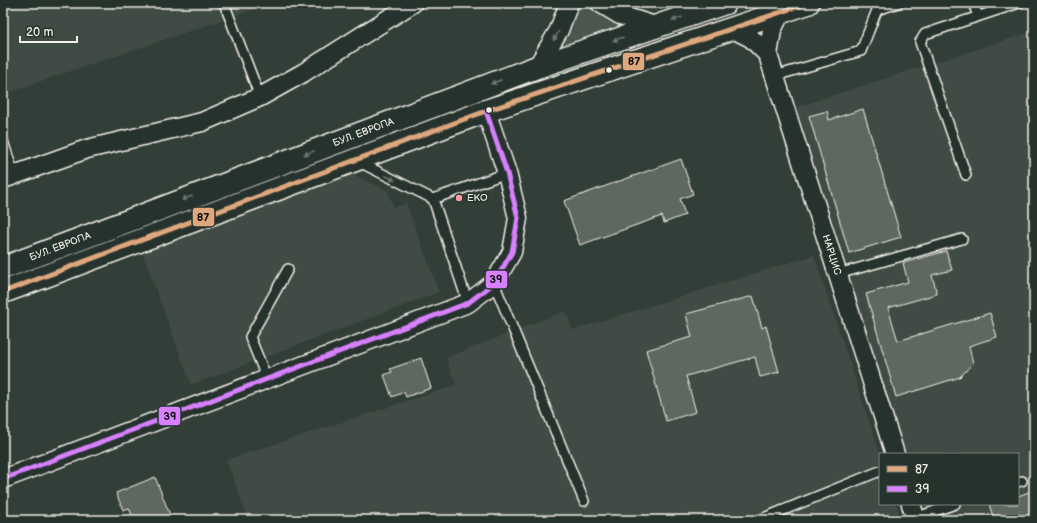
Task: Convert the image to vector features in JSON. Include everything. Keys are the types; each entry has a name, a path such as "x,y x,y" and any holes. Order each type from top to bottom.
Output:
{"main road":[{"name":"БУЛ. ЕВРОПА","path":"3,268 537,67 725,3"},
{"path":"3,292 486,111 808,3"}],"street":[{"path":"8,177 87,149 202,122 260,97 303,73 413,3"},
{"path":"537,67 559,30 570,3"},
{"path":"600,3 620,15 655,26"},
{"path":"768,55 772,30 781,12"},
{"path":"733,29 752,38 768,55"},
{"name":"НАРЦИС","path":"768,55 895,453"},
{"path":"3,479 468,303 494,283 512,252 518,218 506,173 486,111"}],"lane":[{"path":"224,3 260,97"},
{"path":"775,76 861,51 877,10 898,3"},
{"path":"973,3 978,16"},
{"path":"966,175 920,42 925,34 1019,3"},
{"path":"3,141 8,177"},
{"path":"356,160 433,199 468,303"},
{"path":"433,199 506,173"},
{"path":"838,274 962,239"},
{"path":"267,379 250,337 288,269"},
{"path":"494,283 584,501"},
{"path":"759,520 879,471"},
{"path":"914,514 951,505"}],"shaded area":[{"path":"3,3 273,3 3,94"},
{"path":"569,3 600,3 655,26 537,67"},
{"path":"1034,31 1034,520 925,520 919,505 1019,505 1019,453 904,453 849,271 796,107"},
{"path":"352,174 388,191 394,208 406,203 439,292 191,385 142,252"},
{"path":"814,255 880,453 879,505 896,505 901,520 249,520 226,460 456,385 446,358 565,311 573,330"}],"building":[{"path":"863,109 901,237 849,253 809,116 827,111 829,120"},
{"path":"681,159 693,194 680,199 685,215 664,223 662,216 580,245 564,201"},
{"path":"946,251 952,270 932,275 937,294 888,308 898,341 990,313 997,337 969,346 973,363 960,377 896,397 866,294 908,282 903,263"},
{"path":"753,296 762,328 766,326 779,372 760,377 755,357 686,376 696,412 666,421 646,350 692,337 686,314"},
{"path":"421,358 431,388 406,397 404,392 392,397 384,375 392,372 390,369"},
{"path":"155,477 172,520 134,520 129,508 123,510 116,493"},
{"path":"1034,490 1034,520 994,520 989,505 1019,505 1019,496"}],"transit line":[{"name":"87","path":"3,292 486,111 808,3"},
{"name":"39","path":"3,479 468,303 494,283 512,252 518,218 507,173 486,111"}],"place":[{"name":"EKO","path":"459,198"}]}
